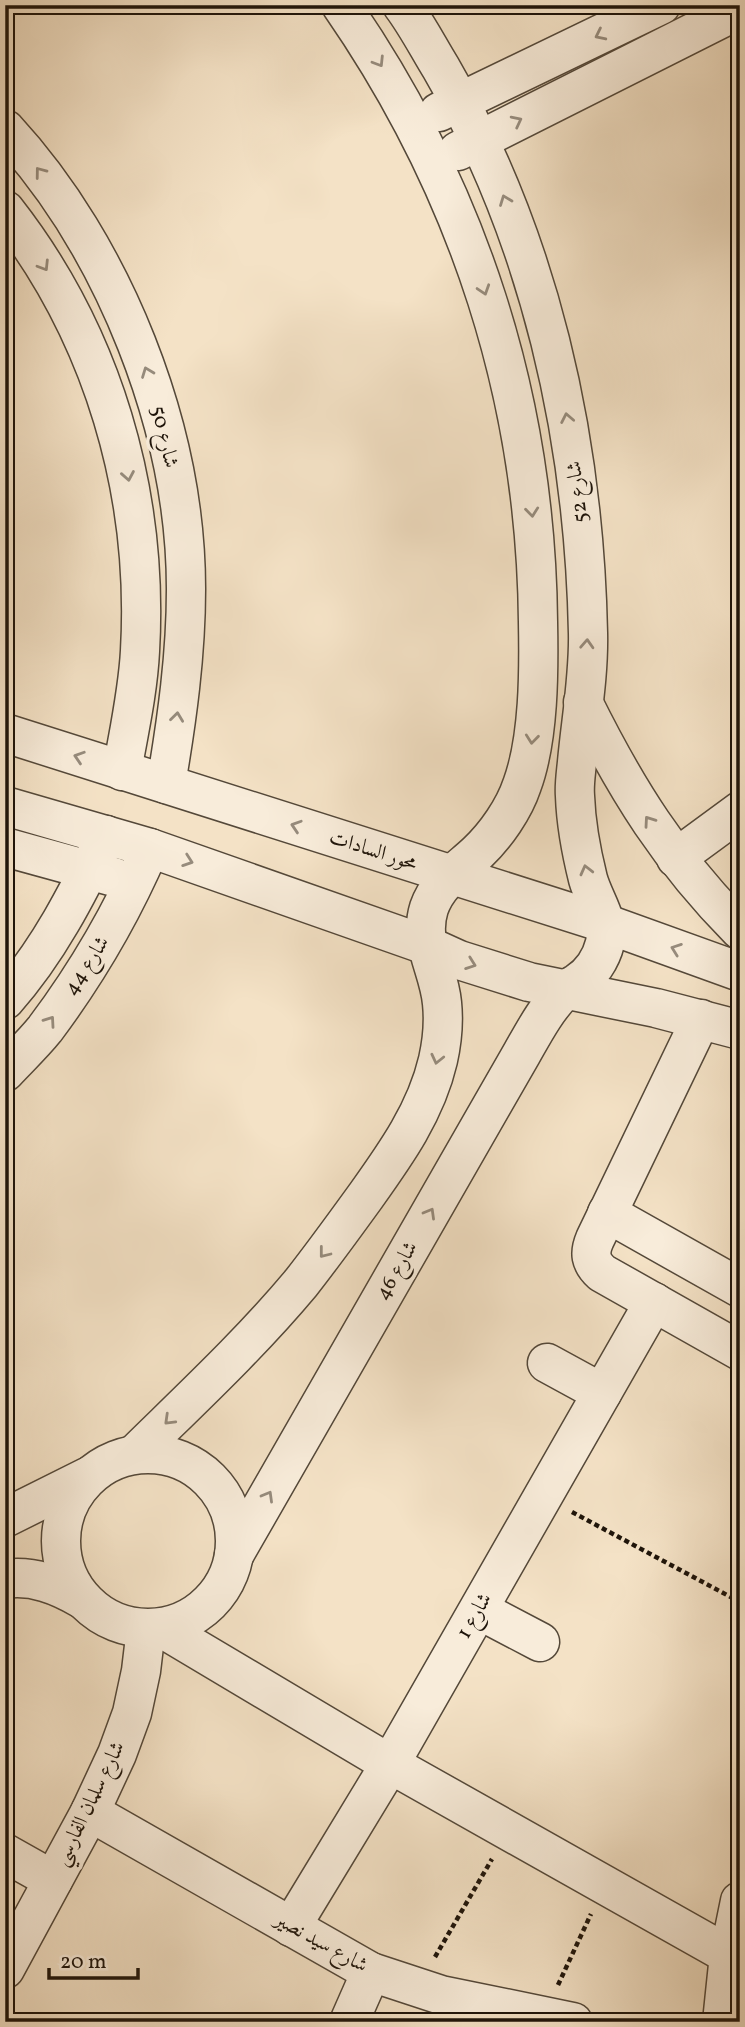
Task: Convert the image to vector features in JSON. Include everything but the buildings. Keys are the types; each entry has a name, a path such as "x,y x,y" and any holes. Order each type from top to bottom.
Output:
{"street":[{"path":"135,1454 221,1370 299,1284 335,1239 411,1129 426,1097 438,1061 442,1032 442,1002 426,944 425,926 429,907 437,890 449,875 479,851 504,821 522,787 531,753 538,647 538,583 525,455 513,392 478,269 434,163 377,60 341,5"},
{"name":"شارع 52","path":"402,5 460,102 494,170 524,249 559,376 580,506 586,572 588,637 575,793 578,838 589,883 607,924"},
{"path":"414,124 661,5"},
{"path":"434,163 740,9"},
{"name":"شارع 50","path":"5,129 60,198 96,257 127,319 151,383 169,450 181,518 186,586 184,655 177,723 166,784"},
{"name":"شارع 50","path":"5,210 24,233 58,287 86,344 109,403 126,464 137,526 142,590 140,653 122,771"},
{"path":"583,702 628,788 676,858 712,902 740,930"},
{"name":"محور السادات","path":"5,733 607,924 740,972"},
{"path":"5,806 150,848 426,944 494,972 740,1030"},
{"path":"676,858 740,811"},
{"path":"5,1000 50,940 90,870 106,835"},
{"path":"5,847 135,884"},
{"name":"شارع 44","path":"5,1072 44,1031 94,960 135,884 150,848"},
{"path":"564,990 579,982 601,957 607,924"},
{"name":"شارع 46","path":"234,1555 522,1053 564,990"},
{"path":"701,1019 607,1213 590,1257 594,1266 602,1273 740,1351"},
{"path":"607,1213 740,1288"},
{"name":"شارع 1","path":"291,1927 390,1764 654,1302"},
{"path":"547,1363 603,1393"},
{"path":"5,1518 89,1476 110,1462 135,1454 176,1458 194,1467 210,1480 223,1496 231,1514 235,1534 234,1555 226,1579 212,1601 198,1613 154,1629"},
{"path":"82,1599 69,1580 62,1559 60,1536 64,1514 74,1493 89,1476"},
{"path":"5,1579 36,1579 60,1586 100,1614 122,1625 154,1629 729,1955"},
{"path":"479,1610 540,1642"},
{"name":"شارع سلمان الفارسي","path":"7,1959 90,1812 117,1754 132,1713 154,1629"},
{"name":"شارع سيد نصير","path":"90,1812 372,1972 442,1995 559,2019"},
{"path":"5,1853 53,1880"},
{"path":"722,2022 729,1955 740,1900"},
{"path":"349,2022 372,1972"}],"path":[{"path":"543,1496 740,1602"},
{"path":"417,1988 508,1830"},
{"path":"559,2019 605,1885"}]}
